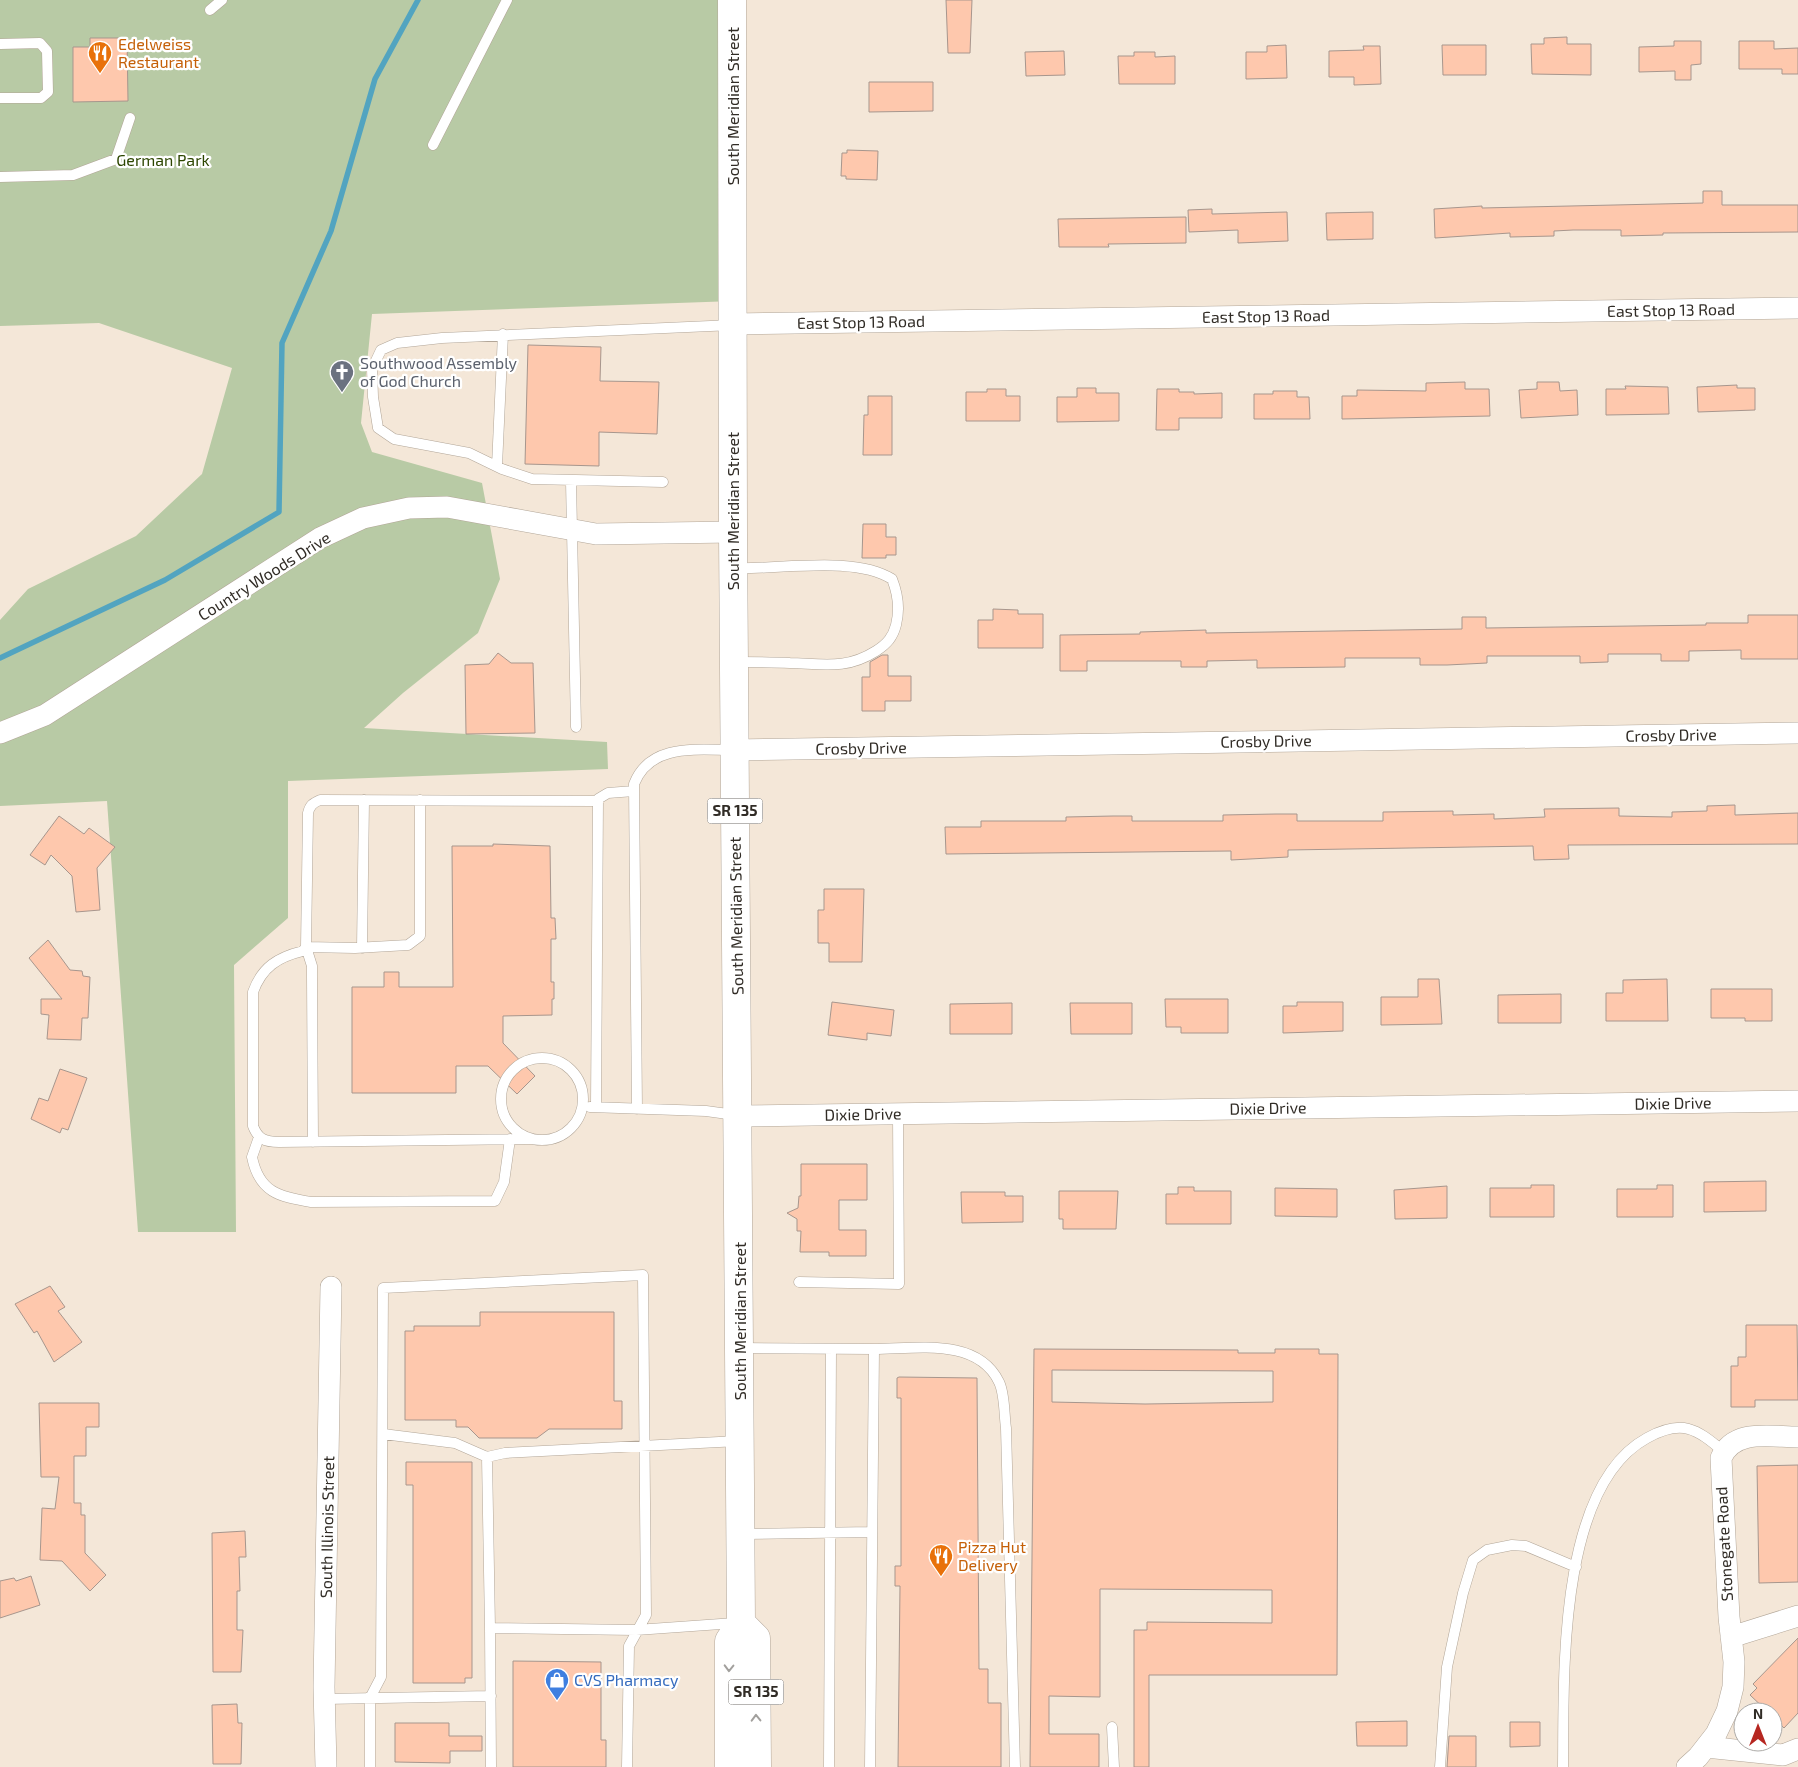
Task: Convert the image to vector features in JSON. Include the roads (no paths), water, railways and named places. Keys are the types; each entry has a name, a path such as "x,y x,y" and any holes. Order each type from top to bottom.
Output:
{"main road":[{"name":"South Meridian Street","path":"732,0 734,324 733,662 739,1116 742,1623"},
{"name":"SR 135","path":"729,1767 729,1641 742,1623 756,1638 757,1767"}],"street":[{"name":"East Stop 13 Road","path":"734,324 1798,308"},
{"name":"Country Woods Drive","path":"0,733 45,715 320,538 363,518 409,508 447,507 596,534 733,532"},
{"name":"Crosby Drive","path":"734,750 1798,733"},
{"name":"Dixie Drive","path":"739,1116 1798,1101"},
{"name":"South Illinois Street","path":"326,1767 324,1699 330,1287"},
{"path":"1724,1452 1729,1444 1742,1437 1798,1437"},
{"name":"Stonegate Road","path":"1687,1767 1706,1747 1722,1722 1731,1697 1734,1671 1720,1468 1724,1452"},
{"path":"1731,1637 1798,1616"},
{"path":"1706,1747 1783,1755 1798,1749"}],"lane":[{"path":"210,10 222,0"},
{"path":"432,145 507,0"},
{"path":"0,44 40,43 47,51 48,92 41,98 0,98"},
{"path":"0,177 73,175 116,159 130,118"},
{"path":"663,482 532,479 469,453 394,439 378,428 373,397 372,369 381,350 397,343 503,334 734,324"},
{"path":"497,466 503,334"},
{"path":"571,480 576,727"},
{"path":"733,568 822,566 868,569 892,579 897,593 899,613 894,634 888,642 865,658 853,663 830,665 733,662"},
{"path":"637,1109 634,784 642,769 665,752 734,750"},
{"path":"596,1107 598,801 602,795 608,793 634,791"},
{"path":"313,1142 312,966 306,947 309,806 320,800 598,801"},
{"path":"362,948 364,800"},
{"path":"420,800 420,936 408,945 362,948 306,947 302,951 270,963 260,977 253,992 253,1126 259,1137 269,1142 545,1140 558,1137 570,1130 578,1119 583,1107 583,1093 579,1080 570,1069 559,1062 546,1058 532,1059 520,1064 510,1073 503,1085 500,1099 503,1112 509,1124 519,1133 532,1139"},
{"path":"583,1107 706,1111 739,1116"},
{"path":"799,1282 899,1284 898,1114"},
{"path":"259,1137 252,1157 263,1184 284,1197 311,1202 495,1201 504,1182 510,1139"},
{"path":"370,1767 370,1698 381,1677 383,1288 643,1275 646,1615 636,1630 629,1646 627,1767"},
{"path":"740,1348 954,1349 984,1362 1000,1384 1006,1428 1015,1767"},
{"path":"829,1767 831,1348"},
{"path":"870,1767 874,1349"},
{"path":"1563,1767 1564,1691 1570,1599 1583,1532 1597,1492 1618,1462 1638,1443 1661,1430 1684,1426 1703,1435 1724,1452"},
{"path":"382,1434 455,1443 487,1457 505,1453 740,1441"},
{"path":"487,1457 491,1767"},
{"path":"740,1534 872,1532"},
{"path":"1440,1767 1447,1668 1462,1593 1473,1560 1487,1550 1512,1545 1526,1546 1576,1567"},
{"path":"490,1628 636,1630 742,1623"},
{"path":"324,1699 490,1696"},
{"path":"1112,1727 1114,1767"}],"waterway":[{"path":"0,658 165,580 279,512 282,343 331,231 375,79 418,0"}],"place":[{"name":"Edelweiss Restaurant","path":"100,74"},
{"name":"Southwood Assembly of God Church","path":"342,393"},
{"name":"Pizza Hut Delivery","path":"941,1577"},
{"name":"CVS Pharmacy","path":"557,1701"}],"park label":[{"name":"German Park","path":"163,160"}]}
